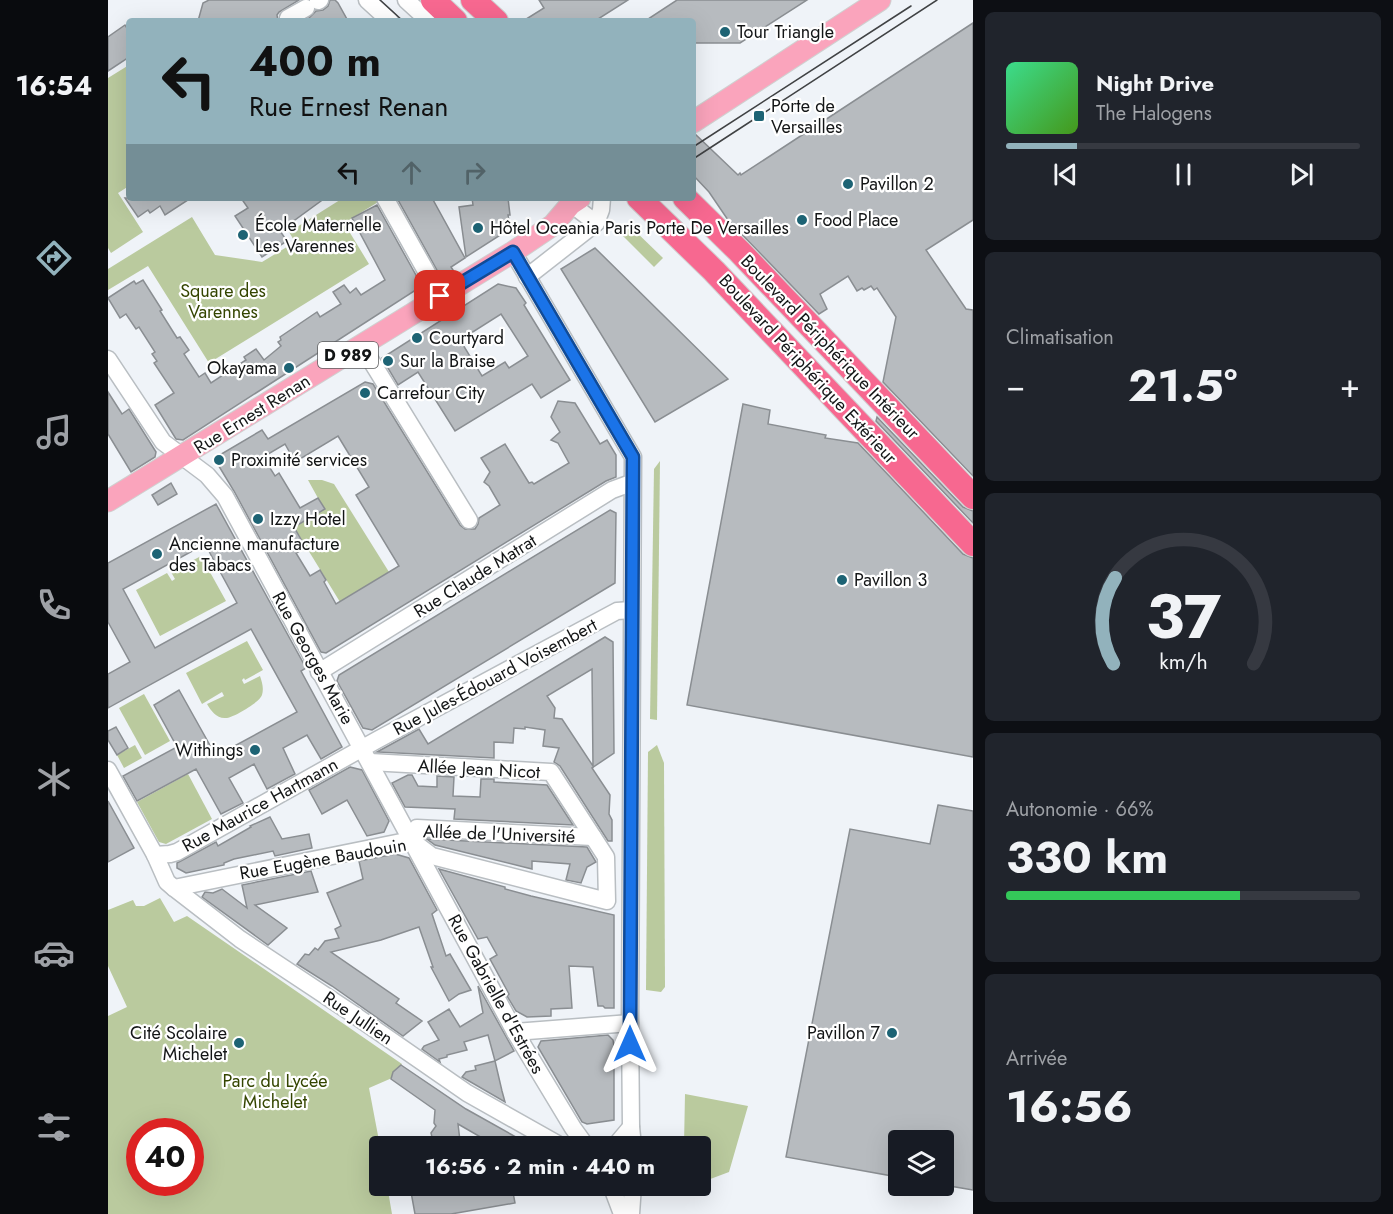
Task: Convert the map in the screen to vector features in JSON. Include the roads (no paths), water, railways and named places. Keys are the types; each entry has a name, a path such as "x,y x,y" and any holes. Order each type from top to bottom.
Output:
{"highway":[{"path":"433,0 452,18"},
{"path":"473,0 493,18"},
{"name":"Boulevard Périphérique Extérieur","path":"642,201 714,271 973,544"},
{"name":"Boulevard Périphérique Intérieur","path":"688,201 739,251 973,497"}],"main road":[{"path":"696,120 880,0"},
{"name":"Rue Ernest Renan","path":"108,501 513,252 553,225 572,201"}],"street":[{"path":"367,0 387,18"},
{"path":"406,0 426,18"},
{"path":"288,18 315,3"},
{"path":"387,201 440,296"},
{"path":"574,201 597,223"},
{"path":"527,277 542,263 597,223 602,201"},
{"path":"513,252 633,457 631,483 630,1023 632,1136"},
{"path":"362,346 469,520"},
{"name":"Rue Georges Marie","path":"108,359 163,442 207,475 225,496 411,840"},
{"name":"Rue Claude Matrat","path":"320,672 612,490 631,483"},
{"name":"Rue Jules-Édouard Voisembert","path":"366,755 617,611 631,610"},
{"name":"Allée Jean Nicot","path":"366,755 551,772 606,857 607,901"},
{"name":"Rue Maurice Hartmann","path":"155,855 177,852 366,755"},
{"path":"108,770 170,885"},
{"name":"Allée de l'Université","path":"411,840 417,828 593,837"},
{"name":"Rue Eugène Baudouin","path":"170,885 411,840 432,856 607,901"},
{"name":"Rue Gabrielle d'Estrées","path":"411,840 515,1032 579,1136"},
{"name":"Rue Jullien","path":"170,885 240,939 467,1094 542,1136"},
{"path":"515,1032 630,1023"},
{"path":"623,1136 631,1127"},
{"name":"Rue Jullien","path":"571,1136 573,1128"},
{"path":"618,1196 628,1212"},
{"path":"624,1196 628,1212"},
{"path":"628,1212 631,1196"}],"tram line":[{"path":"380,0 400,18"},
{"path":"696,157 937,0"},
{"path":"696,145 911,6"}],"place":[{"name":"Tour Triangle","path":"725,32"},
{"name":"Porte de Versailles","path":"759,116"},
{"name":"Pavillon 2","path":"848,184"},
{"name":"Food Place","path":"802,220"},
{"name":"Hôtel Oceania Paris Porte De Versailles","path":"478,228"},
{"name":"École Maternelle Les Varennes","path":"243,235"},
{"name":"Courtyard","path":"417,338"},
{"name":"Sur la Braise","path":"388,361"},
{"name":"Okayama","path":"289,368"},
{"name":"Carrefour City","path":"365,393"},
{"name":"Proximité services","path":"219,460"},
{"name":"Izzy Hotel","path":"258,519"},
{"name":"Ancienne manufacture des Tabacs","path":"157,554"},
{"name":"Pavillon 3","path":"842,580"},
{"name":"Withings","path":"255,750"},
{"name":"Pavillon 7","path":"892,1033"},
{"name":"Cité Scolaire Michelet","path":"239,1043"}],"park label":[{"name":"Square des Varennes","path":"223,301"},
{"name":"Parc du Lycée Michelet","path":"275,1091"}]}
